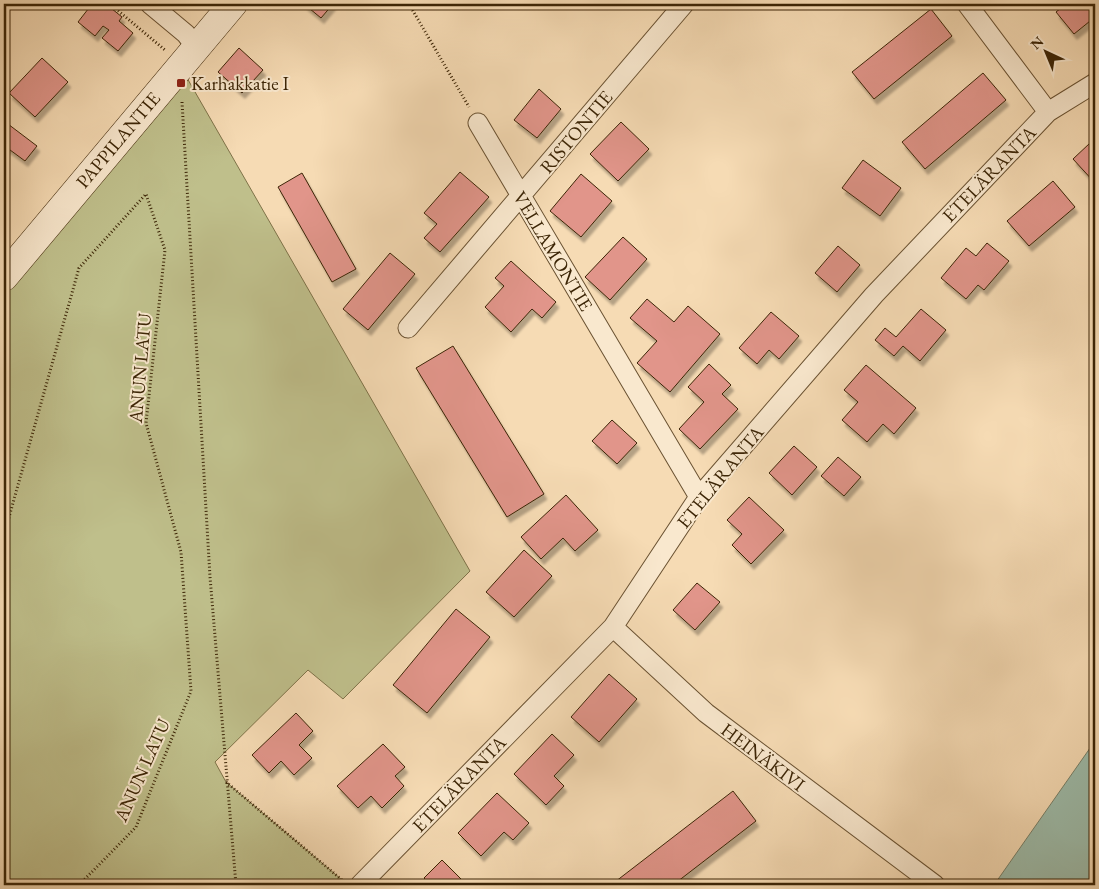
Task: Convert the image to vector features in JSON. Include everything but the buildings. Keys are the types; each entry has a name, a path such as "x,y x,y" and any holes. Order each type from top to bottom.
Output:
{"street":[{"path":"150,4 186,34 196,47"},
{"name":"PAPPILANTIE","path":"4,277 233,4"},
{"name":"RISTONTIE","path":"408,328 684,4"},
{"path":"966,4 1048,112"},
{"name":"ETELÄRANTA","path":"360,885 613,627 699,497 874,295 1048,112 1095,83"},
{"name":"VELLAMONTIE","path":"478,123 699,497"},
{"name":"HEINÄKIVI","path":"613,627 706,713 928,881"}],"path":[{"path":"110,4 170,54"},
{"path":"409,4 478,123"},
{"path":"181,93 210,577 236,885"},
{"name":"ANUN LATU","path":"4,535 79,268 146,194 165,250 146,423 181,552 192,691 136,827 79,885"},
{"path":"226,782 348,885"}],"green space":[{"path":"183,71 470,571 343,699 308,670 215,762 226,782 348,885 4,885 4,288"}],"shaded area":[{"path":"1095,741 1095,885 994,885"}],"place":[{"name":"Karhakkatie I","path":"181,83"}]}
